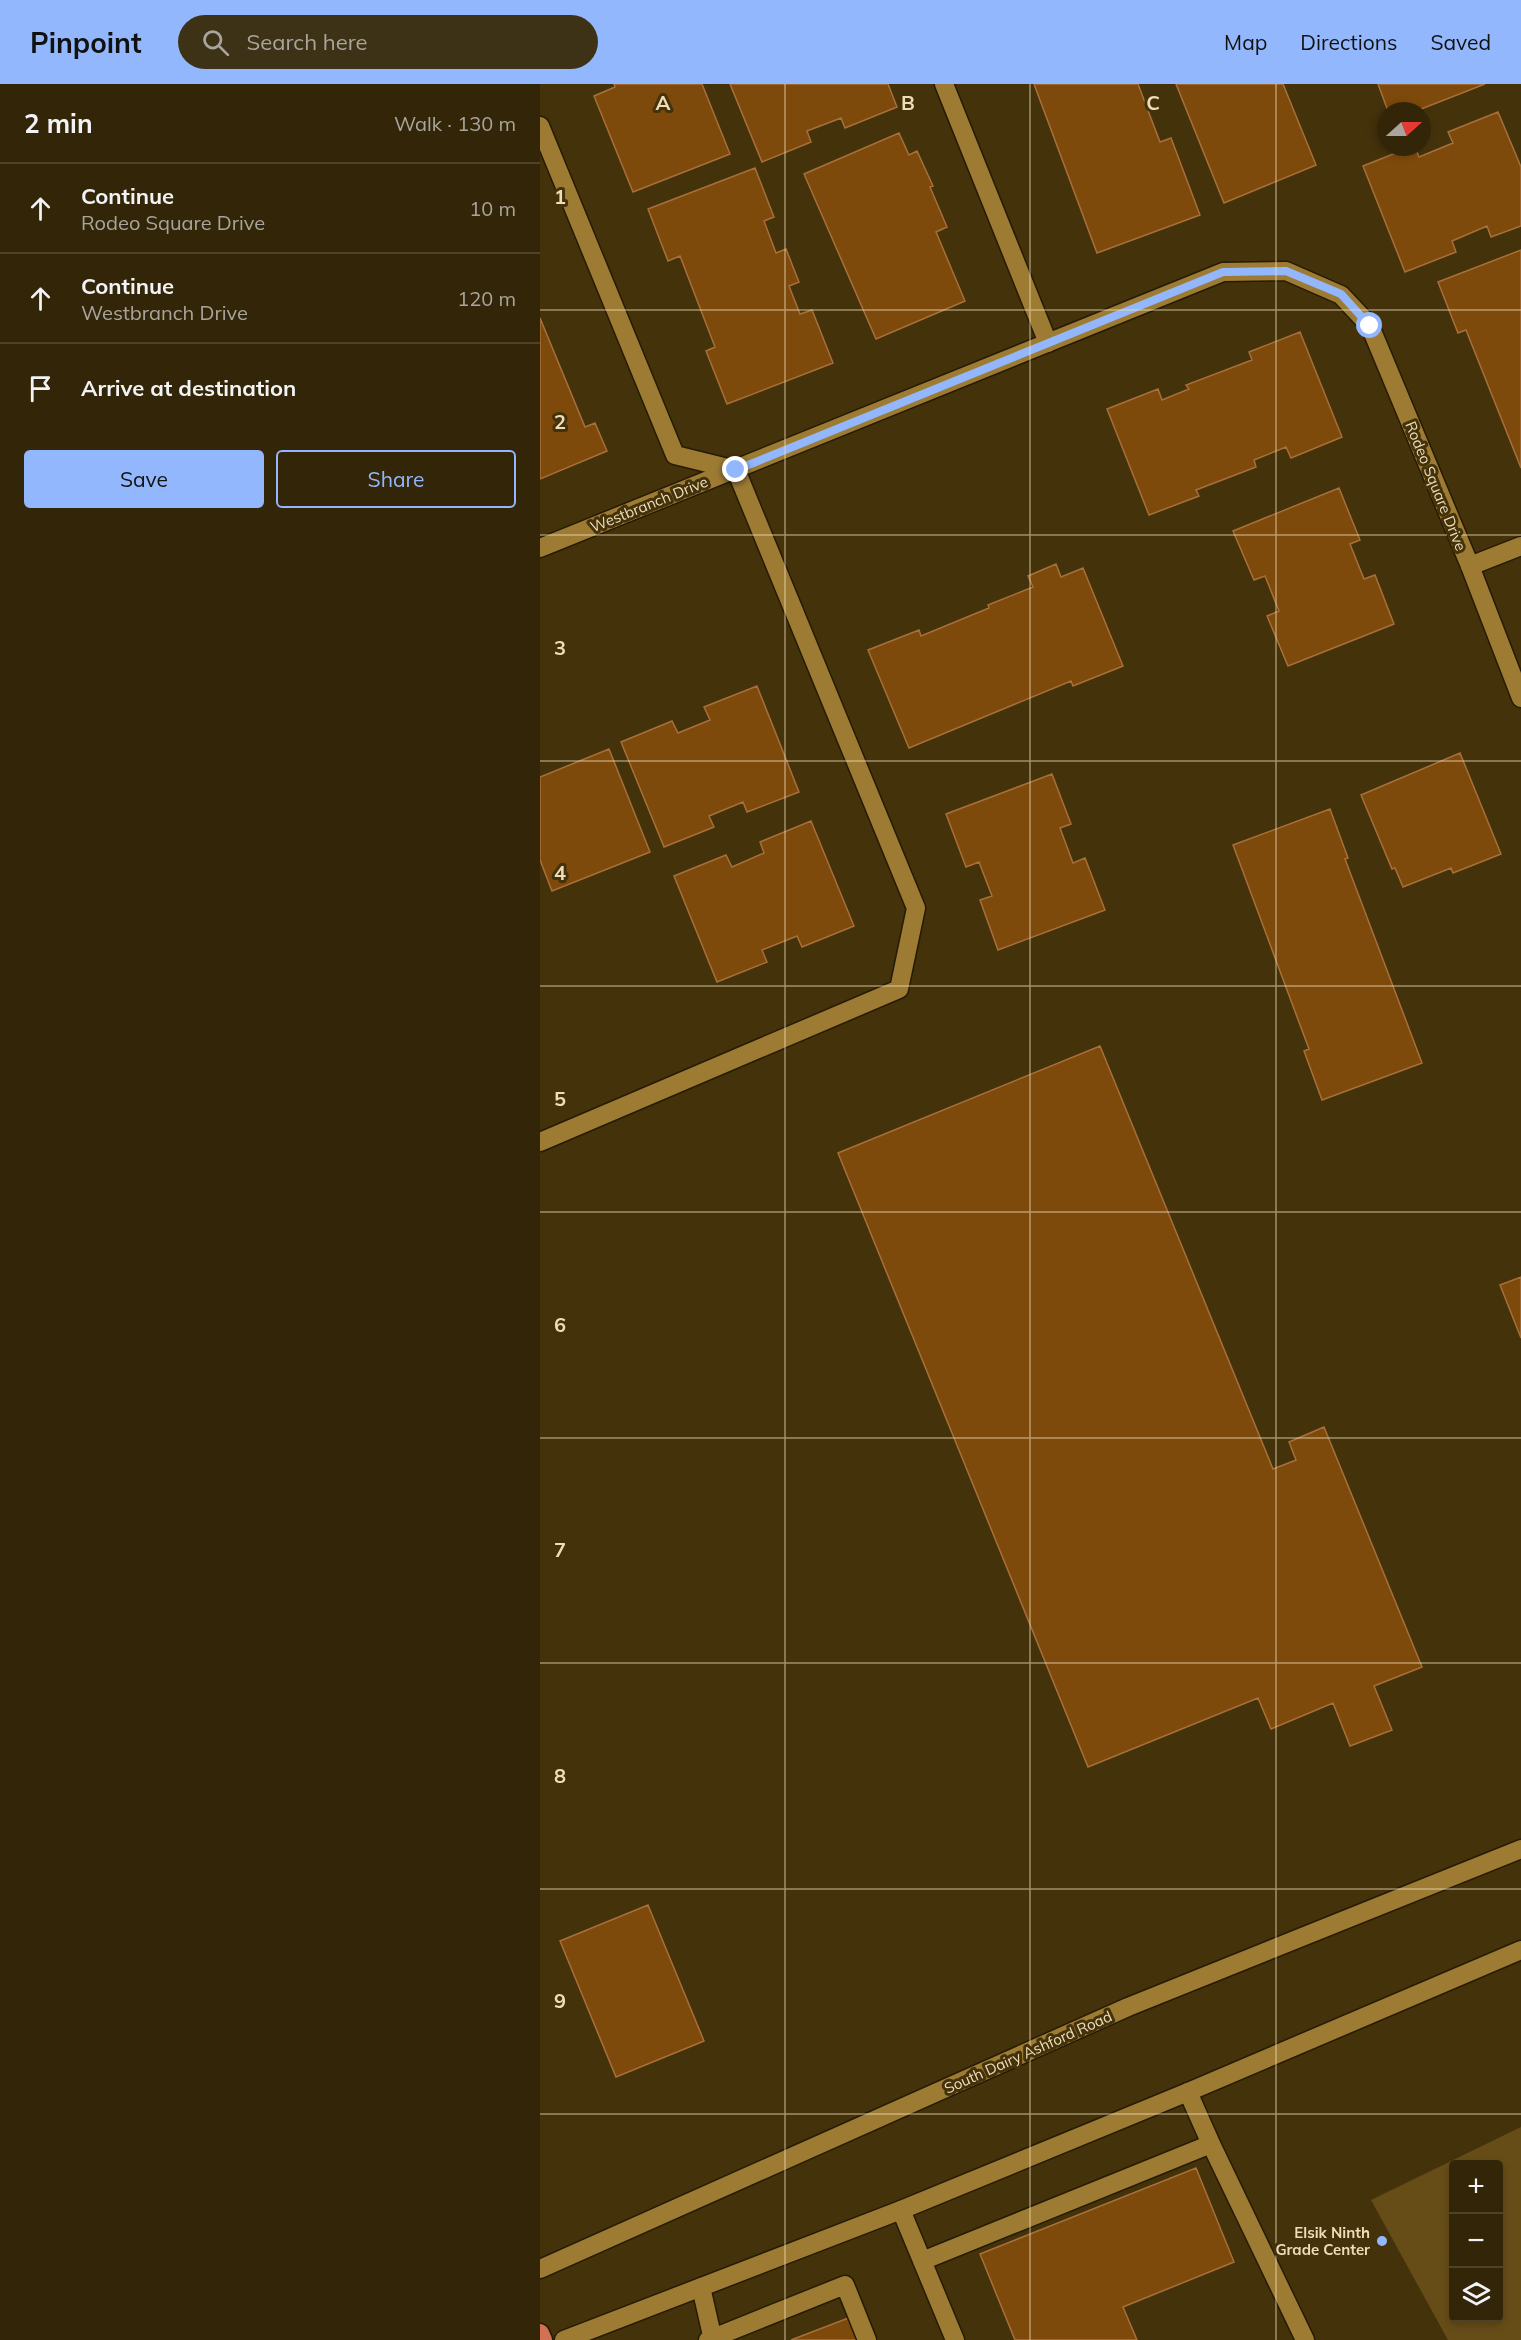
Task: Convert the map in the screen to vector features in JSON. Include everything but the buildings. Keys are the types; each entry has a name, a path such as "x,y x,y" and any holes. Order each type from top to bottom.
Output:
{"main road":[{"path":"944,84 1048,343"},
{"path":"540,126 675,455 736,470 916,908 899,989 540,1142"},
{"name":"Westbranch Drive","path":"540,548 1223,272 1286,271 1329,289"},
{"name":"Rodeo Square Drive","path":"1329,289 1341,294 1370,326 1470,566 1521,698"},
{"path":"1470,566 1521,546"},
{"name":"South Dairy Ashford Road","path":"540,2269 1141,2002 1521,1849"},
{"path":"564,2340 902,2210 1188,2092 1521,1950"},
{"path":"1188,2092 1305,2340"},
{"path":"922,2261 1211,2144"},
{"path":"902,2210 955,2340"},
{"path":"701,2287 711,2339 845,2285 867,2340"},
{"path":"540,2333 543,2340"}],"shaded area":[{"path":"1521,2127 1521,2340 1448,2340 1371,2200 1449,2162 1449,2322 1503,2322 1503,2160 1453,2160"}],"place":[{"name":"Elsik Ninth Grade Center","path":"1382,2241"}],"route":[{"path":"736,470 1223,272 1286,271 1341,294 1370,326"}]}
